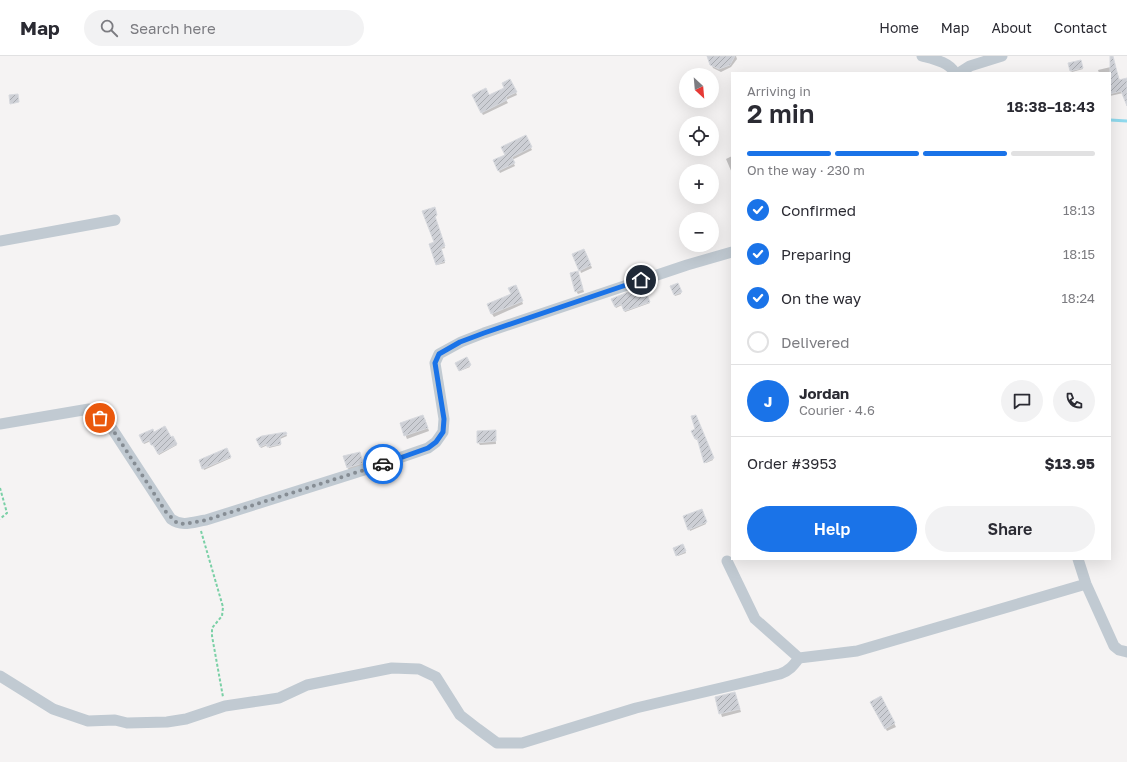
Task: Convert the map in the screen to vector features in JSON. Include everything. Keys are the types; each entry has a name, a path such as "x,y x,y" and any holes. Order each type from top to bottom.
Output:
{"street":[{"path":"922,56 943,62 954,72"},
{"path":"961,72 970,66 1002,56"},
{"path":"0,241 114,220"},
{"path":"0,424 90,409 111,427 171,519 177,523 185,524 198,521 348,475 428,448 436,442 443,432 444,419 435,363 439,354 460,342 626,285 731,252"},
{"path":"1078,560 1086,584 1114,646 1119,650 1127,652"},
{"path":"727,561 755,619 799,658"},
{"path":"0,676 53,709 88,721 115,720 127,723 167,722 186,719 225,706 278,698 307,685 392,668 419,669 436,677 460,715 497,743 522,743 560,732 605,716 787,672 799,658 857,652 1086,584"}],"path":[{"path":"0,488 7,514 0,518"},
{"path":"198,521 223,607 222,616 212,628 212,636 225,706"}],"building":[{"path":"707,56 735,56 730,65 719,69 710,65"},
{"path":"1110,56 1113,56 1119,80 1127,78 1127,106 1121,91 1111,94"},
{"path":"1081,60 1083,68 1070,71 1068,63"},
{"path":"510,79 517,92 506,97 507,100 481,113 472,95 486,88 489,95 504,88 502,83"},
{"path":"18,94 19,102 10,104 9,95"},
{"path":"526,135 532,147 512,157 515,163 498,171 493,160 505,155 501,147"},
{"path":"435,207 437,215 435,216 445,246 441,248 445,261 436,265 429,244 434,242 422,211"},
{"path":"584,249 591,265 579,271 572,254"},
{"path":"578,271 583,289 575,292 570,273"},
{"path":"678,283 682,292 674,295 670,286"},
{"path":"516,285 523,301 491,314 487,304 511,294 508,288"},
{"path":"645,289 650,302 624,311 621,304 615,307 611,299 633,290 635,294"},
{"path":"467,357 471,365 459,371 455,363"},
{"path":"423,415 428,428 404,436 400,423"},
{"path":"696,415 714,458 704,463 697,438 695,439 691,431 695,429 691,416"},
{"path":"165,426 177,444 158,454 149,440 143,443 139,435 153,429 154,432"},
{"path":"496,430 496,441 477,443 477,431"},
{"path":"286,432 287,434 280,437 281,444 267,447 267,444 260,447 256,439 262,436"},
{"path":"227,448 231,457 202,469 199,460"},
{"path":"360,452 363,463 347,468 343,456"},
{"path":"702,509 707,522 688,530 683,516"},
{"path":"683,544 686,551 676,556 673,548"},
{"path":"735,692 740,709 719,714 715,697"},
{"path":"881,696 895,723 885,729 870,702"}],"waterway":[{"path":"1111,120 1127,121"}],"way so far":[{"path":"100,418 111,427 166,512 171,519 177,523 185,524 206,520 383,464"}],"route":[{"path":"383,464 428,448 436,442 443,432 444,419 435,363 439,354 460,342 484,333 641,280"}]}
